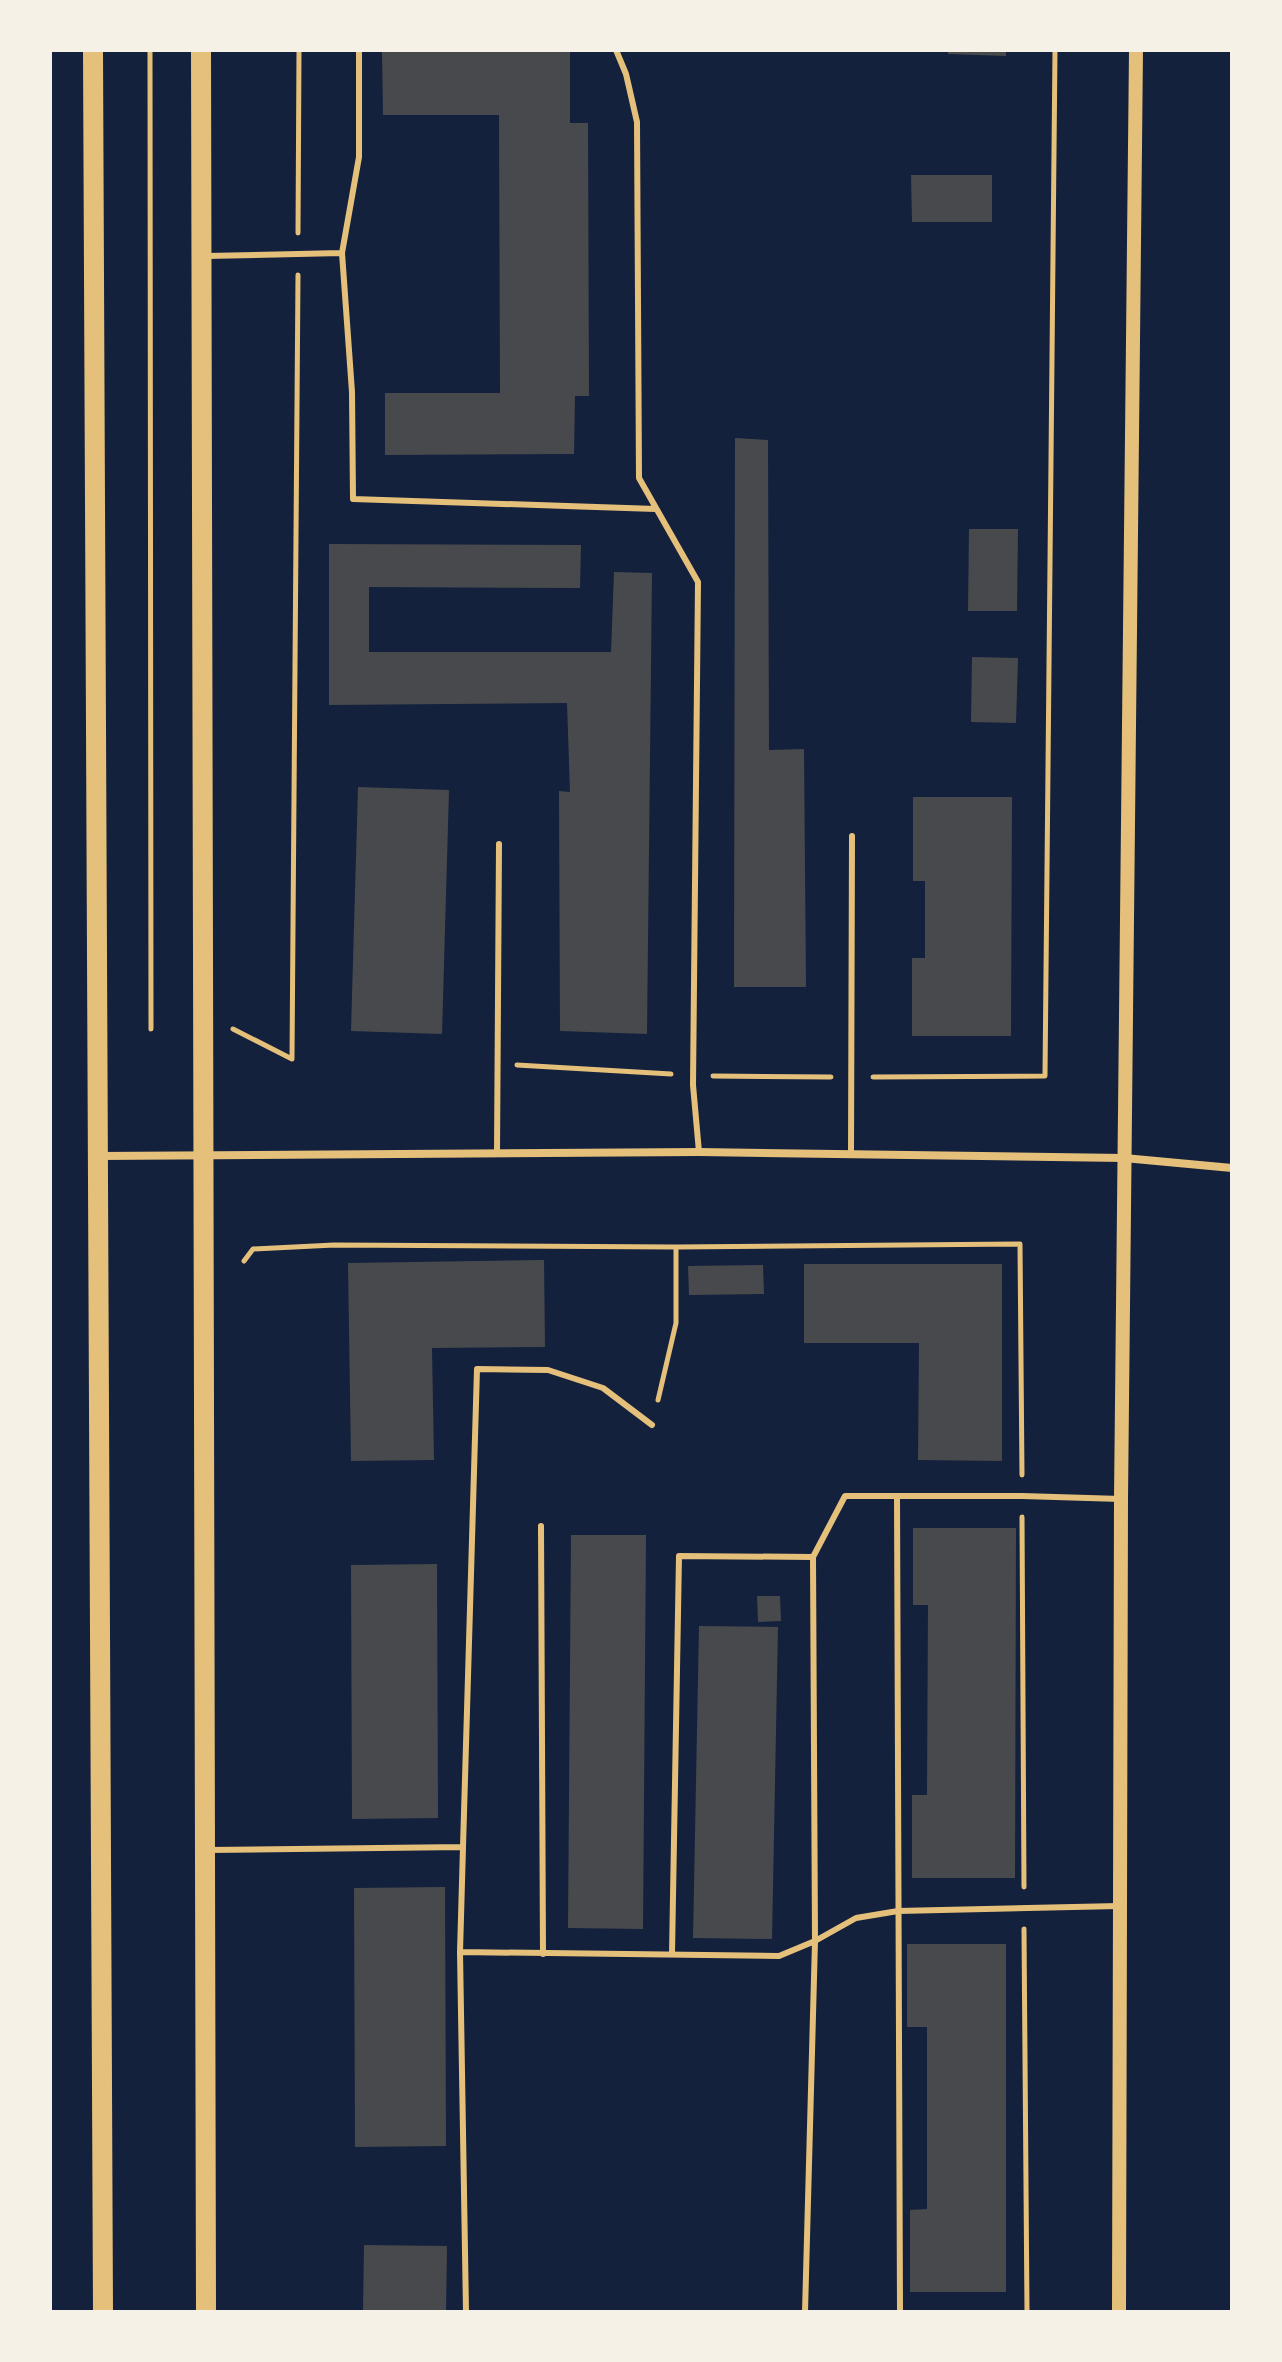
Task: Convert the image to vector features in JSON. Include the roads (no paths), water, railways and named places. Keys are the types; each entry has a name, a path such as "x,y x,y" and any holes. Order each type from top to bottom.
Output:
{"main road":[{"path":"93,50 103,2312"},
{"path":"201,50 206,2312"}],"street":[{"path":"1119,2312 1121,1499 1136,50"},
{"path":"98,1156 699,1152 1124,1158 1232,1168"}],"lane":[{"path":"359,50 359,157 342,253 352,392 353,499 656,509"},
{"path":"616,50 626,74 637,122 639,478 698,582 693,1076 699,1152"},
{"path":"201,256 342,253"},
{"path":"851,1154 852,836"},
{"path":"497,1153 499,844"},
{"path":"466,2312 460,1952 477,1369 548,1370 603,1388 652,1425"},
{"path":"805,2312 815,1941 813,1557 845,1496 1121,1499"},
{"path":"897,1496 900,2312"},
{"path":"541,1526 543,1954"},
{"path":"672,1954 679,1556 813,1557"},
{"path":"205,1850 463,1847"},
{"path":"460,1952 779,1956 815,1941 856,1918 898,1911 1120,1906"}]}
